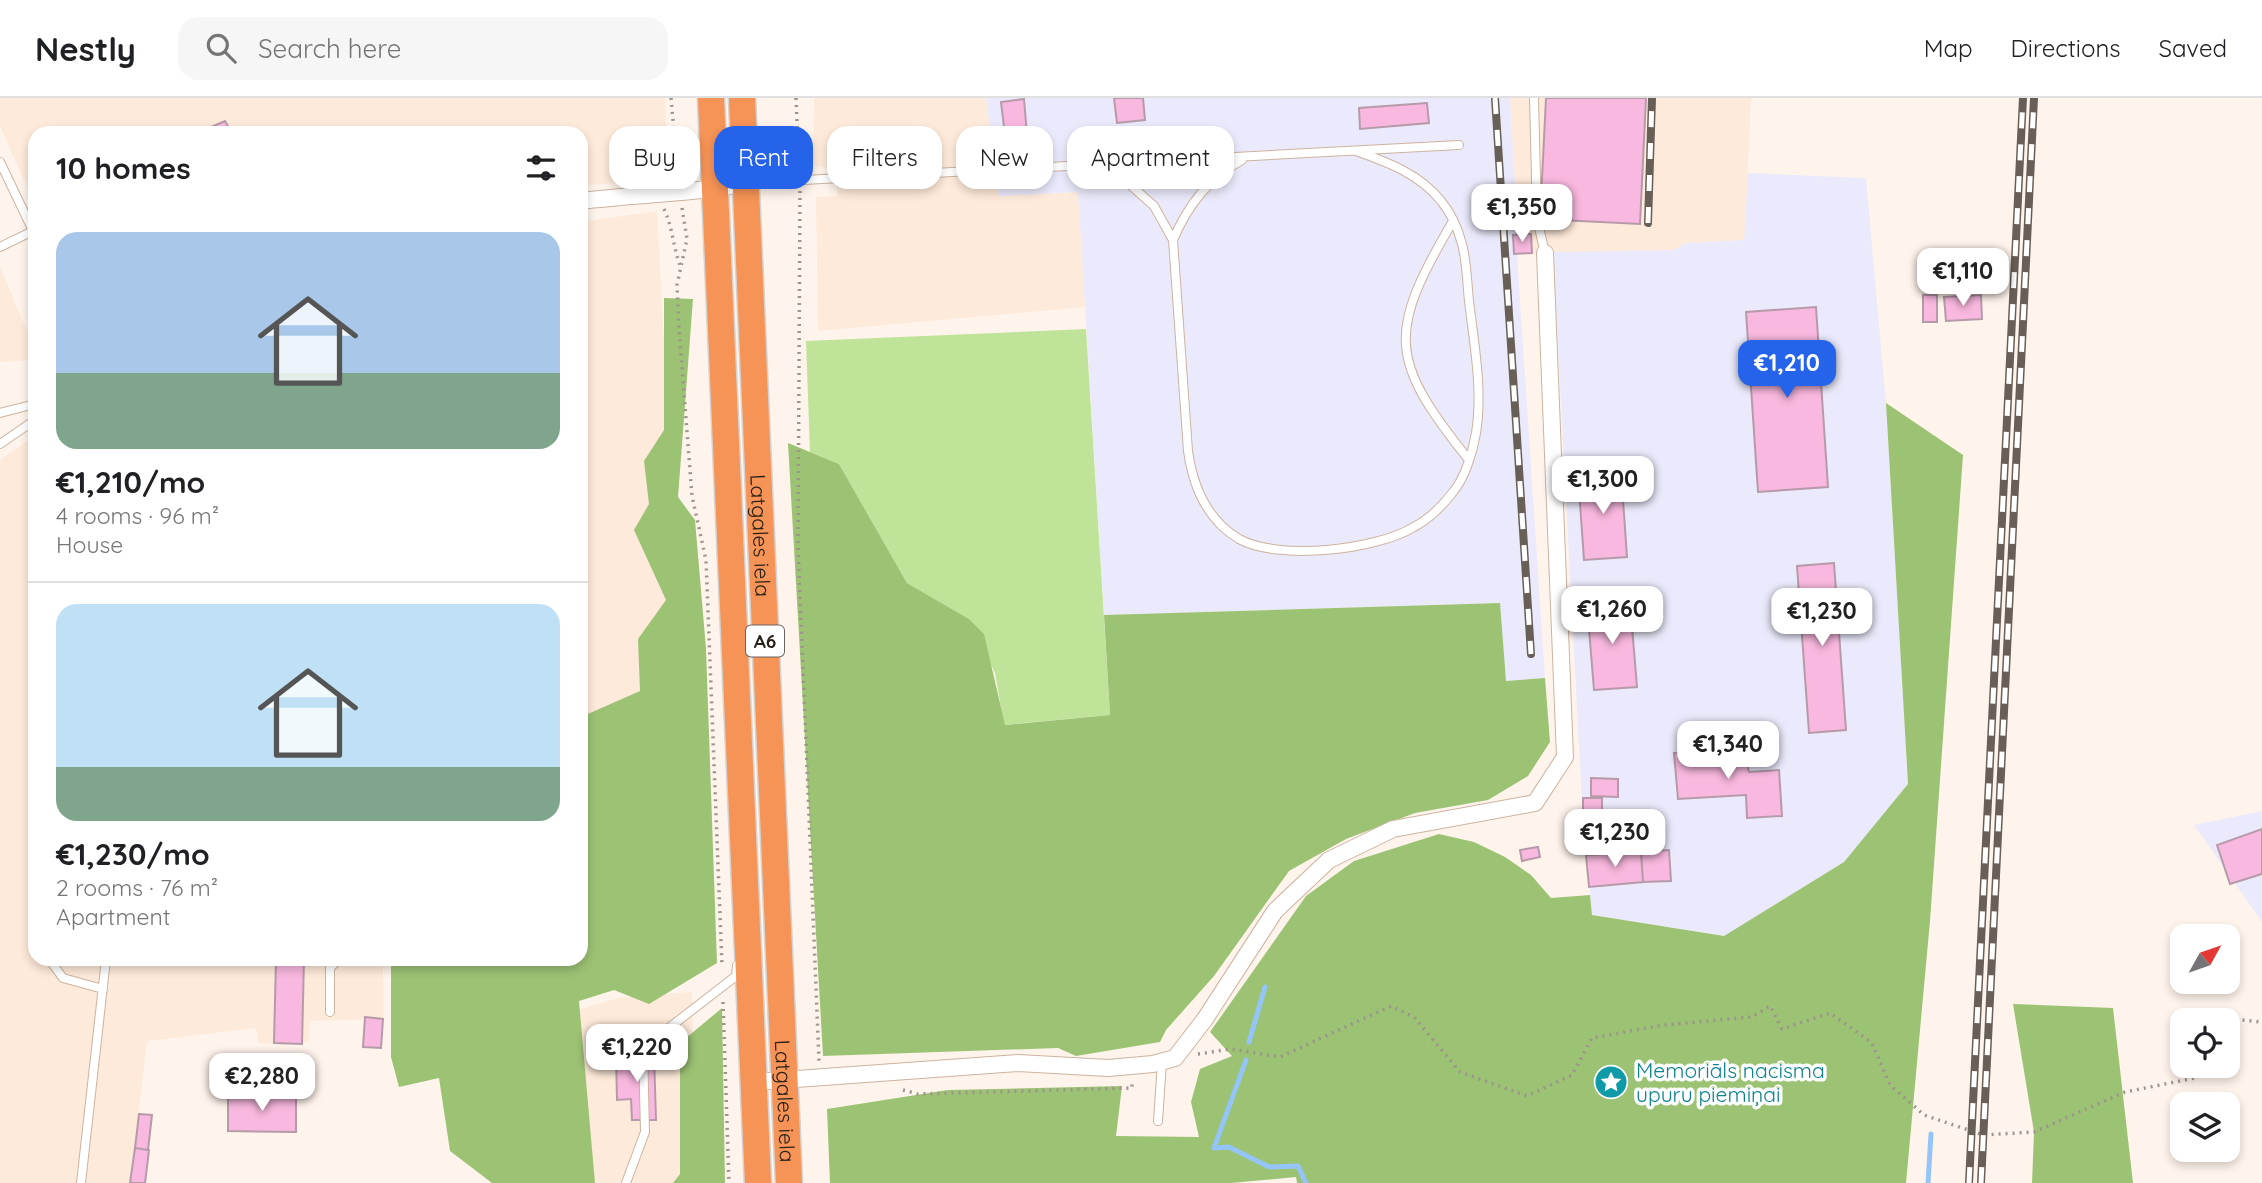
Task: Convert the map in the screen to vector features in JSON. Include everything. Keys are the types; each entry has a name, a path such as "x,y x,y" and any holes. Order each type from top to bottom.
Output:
{"highway":[{"name":"Latgales iela","path":"711,98 714,166"},
{"name":"Latgales iela","path":"742,98 743,126"},
{"name":"Latgales iela","path":"715,189 758,1183"},
{"name":"Latgales iela","path":"746,189 789,1183"}],"street":[{"path":"588,200 656,192 715,189"},
{"path":"754,1082 820,1079 922,1068 1018,1063 1108,1068 1169,1060 1205,1018 1275,911 1329,860 1393,829 1535,803 1566,757 1545,253"}],"lane":[{"path":"1534,98 1537,219 1545,253"},
{"path":"1234,159 1459,145"},
{"path":"1135,189 1154,206 1173,240 1188,451 1193,482 1222,525 1241,540 1266,548 1302,550 1352,546 1391,538 1414,528 1455,490 1469,460 1476,433 1478,385 1463,245 1453,221 1441,200 1424,184 1397,166 1356,151"},
{"path":"1173,240 1185,212 1205,187 1225,169 1246,158"},
{"path":"0,162 28,220"},
{"path":"813,180 1067,168"},
{"path":"1453,221 1417,289 1404,327 1409,365 1423,400 1469,460"},
{"path":"0,247 28,235"},
{"path":"0,412 28,406"},
{"path":"0,444 28,425"},
{"name":"Latgales iela","path":"723,985 736,976 746,900"},
{"path":"54,966 63,978 103,989"},
{"path":"81,1183 105,966"},
{"path":"330,1012 330,968 332,966"},
{"path":"626,1183 645,1132 643,1048 723,985"},
{"path":"1158,1121 1169,1060"}],"path":[{"path":"671,98 687,239 680,266 679,329 692,496 706,560 729,1183"},
{"path":"796,98 797,126"},
{"path":"799,189 802,239 798,547 820,1079"},
{"path":"656,192 671,225 674,250 680,266"},
{"path":"1169,1060 1231,1049 1280,1057 1391,1006 1415,1017 1460,1072 1527,1096 1572,1076 1592,1038 1664,1025 1752,1017 1770,1006 1782,1029 1830,1013 1872,1043 1890,1085 1924,1115 1983,1135 2034,1132 2125,1092 2195,1078"},
{"path":"2240,1022 2242,1020 2262,1022"},
{"path":"898,1088 918,1094 1132,1088 1133,1066"}],"shaded area":[{"path":"0,98 665,98 666,126 609,126 609,184 588,185 588,126 28,126 28,189 0,126"},
{"path":"814,98 986,98 990,126 956,126 956,189 998,189 999,196 1078,192 1085,307 818,331 816,197 837,196 837,189 942,189 942,126 827,126 827,168 813,166"},
{"path":"986,98 1510,98 1518,235 1513,236 1514,254 1517,254 1545,678 1506,681 1499,603 1104,615 1078,192 999,196 998,189 1053,189 1053,126 990,126"},
{"path":"1510,98 1751,98 1745,240 1686,243 1674,250 1514,254 1513,235 1518,235"},
{"path":"1748,173 1866,178 1886,403 1908,784 1844,862 1725,936 1592,915 1583,823 1553,252 1674,250 1686,243 1744,240"},
{"path":"657,211 682,685 588,714 588,221"},
{"path":"0,267 28,333 28,360 0,362"},
{"path":"28,440 28,966 383,966 383,1019 310,1021 309,1041 302,1044 259,1043 256,1028 147,1041 130,1183 0,1183 1,459"},
{"path":"2262,811 2262,922 2194,825"},
{"path":"692,992 695,1183 577,1183 571,1012 618,998"}],"green space":[{"path":"664,298 693,299 678,497 695,520 706,649 717,963 649,1004 614,990 579,1001 595,1183 492,1183 450,1151 439,1078 399,1087 391,1057 391,966 588,966 588,714 640,691 638,639 666,600 634,530 649,504 644,461 664,430"},
{"path":"1086,329 1110,715 1004,725 995,673 969,619 907,583 839,464 810,452 806,341"},
{"path":"1886,403 1963,455 1930,921 1906,1183 1297,1183 1296,1177 1231,1183 830,1183 827,1109 948,1090 1122,1086 1116,1136 1199,1137 1191,1102 1200,1069 1232,1056 1210,1032 1306,896 1354,861 1439,834 1474,842 1505,857 1531,875 1551,898 1590,895 1592,915 1724,936 1844,862 1908,784"},
{"path":"788,443 839,464 907,583 969,619 984,634 1005,725 1110,715 1104,615 1500,603 1506,681 1545,678 1550,742 1528,776 1488,800 1415,813 1346,839 1289,871 1214,976 1166,1030 1160,1042 1076,1056 1058,1048 823,1056"},
{"path":"2013,1004 2113,1008 2133,1183 2032,1183 2034,1132"},
{"path":"722,1008 725,1183 673,1183 680,1174 680,1043"}],"building":[{"path":"1114,98 1143,98 1145,120 1117,123"},
{"path":"1546,98 1646,98 1640,224 1540,219"},
{"path":"1024,99 1026,126 1004,126 1001,102"},
{"path":"1427,103 1429,123 1360,129 1359,108"},
{"path":"225,121 228,126 213,126"},
{"path":"1531,234 1532,253 1514,254 1513,235"},
{"path":"1923,295 1937,295 1937,322 1923,322"},
{"path":"1981,295 1982,319 1946,321 1944,297"},
{"path":"1816,307 1828,487 1758,492 1746,312"},
{"path":"1621,471 1627,557 1584,560 1578,475"},
{"path":"1834,563 1846,730 1809,733 1797,566"},
{"path":"1630,602 1637,687 1594,690 1587,605"},
{"path":"1743,749 1749,772 1779,770 1782,816 1747,818 1746,795 1678,799 1674,753"},
{"path":"1591,778 1618,779 1618,797 1591,796"},
{"path":"1583,798 1602,798 1602,823 1583,823"},
{"path":"2262,829 2262,874 2230,884 2217,845"},
{"path":"1538,847 1540,857 1522,861 1520,850"},
{"path":"1622,848 1628,848 1628,853 1641,852 1643,882 1589,887 1586,855 1623,853"},
{"path":"1669,850 1671,881 1643,882 1641,852"},
{"path":"276,966 304,966 302,1044 274,1043"},
{"path":"365,1017 383,1019 381,1048 363,1047"},
{"path":"654,1054 656,1120 632,1120 631,1099 617,1100 616,1055"},
{"path":"228,1093 296,1094 296,1132 228,1131"},
{"path":"139,1114 152,1115 148,1150 135,1148"},
{"path":"135,1148 149,1150 145,1183 130,1183"}],"waterway":[{"path":"1249,1042 1265,987"},
{"path":"1246,1060 1214,1148 1229,1147 1269,1167 1298,1166 1306,1183"},
{"path":"1928,1183 1931,1134"}],"railway":[{"path":"1495,98 1531,654"},
{"path":"1648,223 1652,98"},
{"path":"1969,1183 2023,98"},
{"path":"1981,1183 2034,98"}],"place":[{"name":"Memoriāls nacisma upuru piemiņai","path":"1611,1082"}]}
